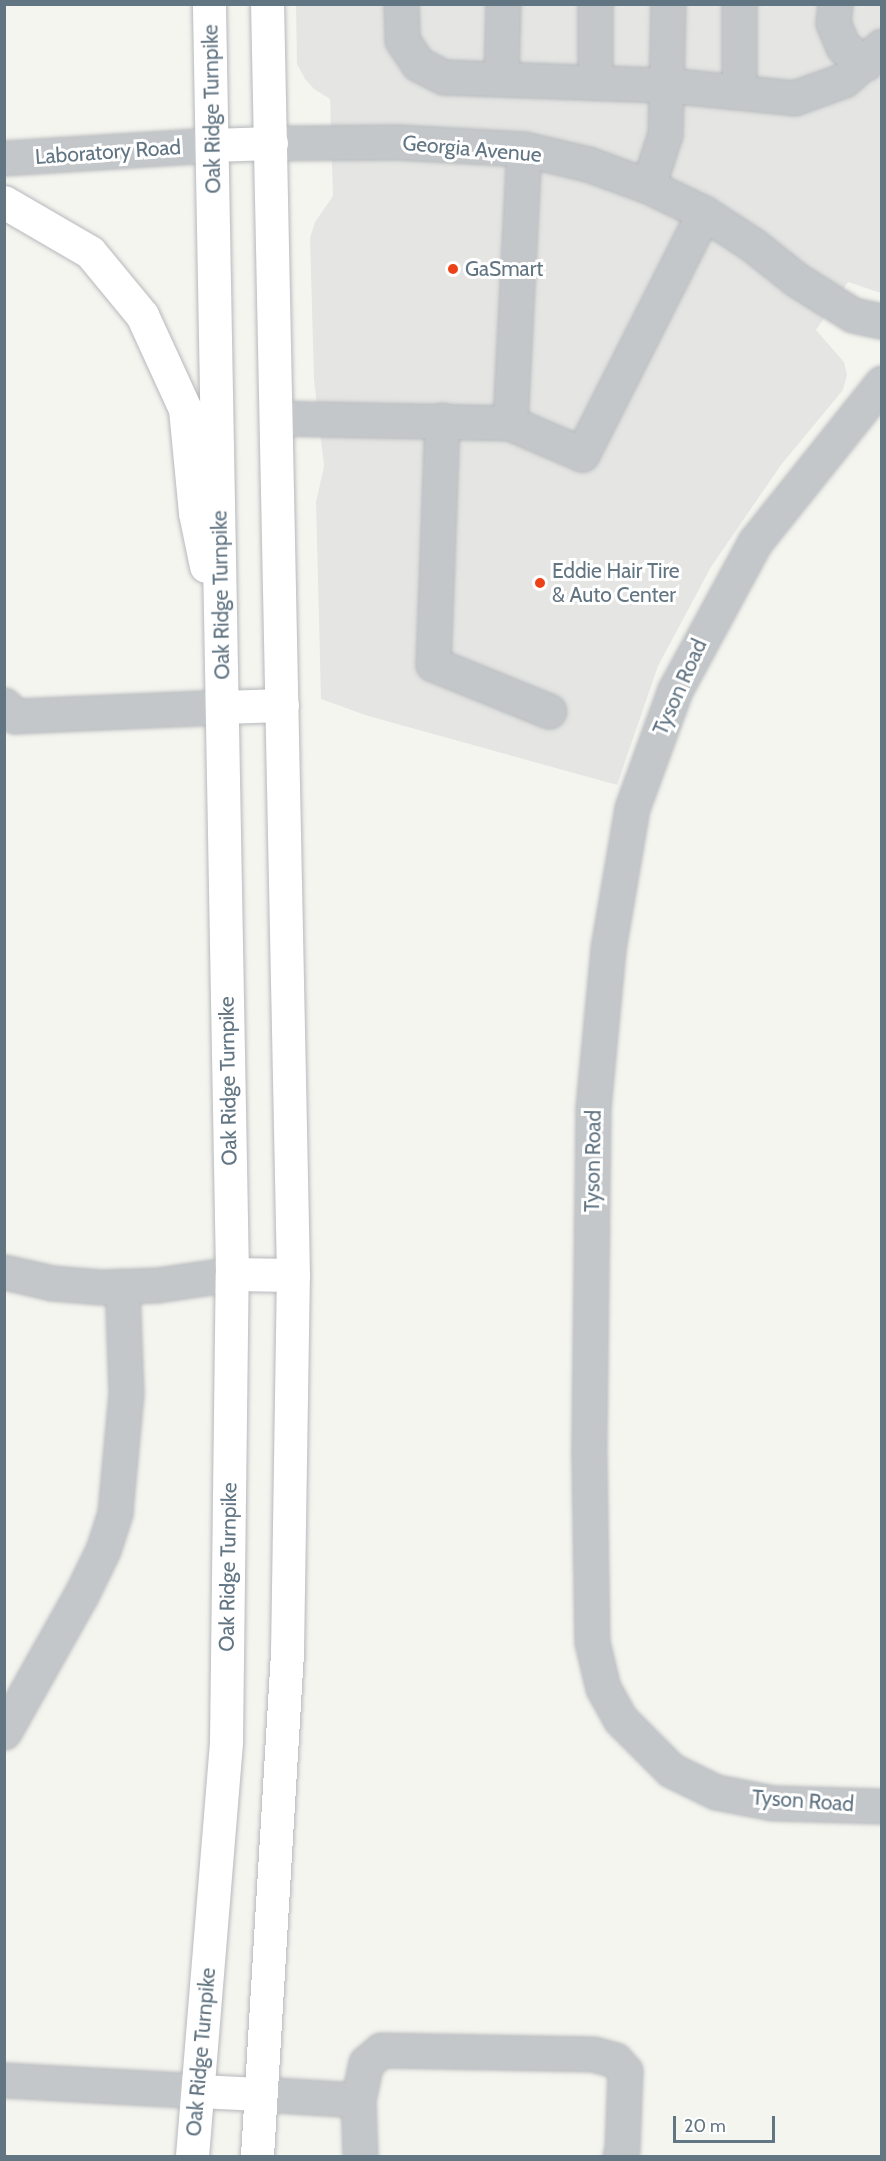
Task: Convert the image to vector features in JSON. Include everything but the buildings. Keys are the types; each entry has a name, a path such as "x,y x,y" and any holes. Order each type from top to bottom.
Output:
{"highway":[{"name":"Oak Ridge Turnpike","path":"192,2157 226,1742 232,1274 210,4"},
{"path":"257,2157 287,1652 293,1275 267,4"},
{"path":"212,145 271,144"},
{"path":"4,202 90,252 142,315 184,409 195,513 222,638"},
{"path":"222,707 282,705"},
{"path":"232,1274 293,1275"},
{"path":"198,2091 260,2094"}],"street":[{"path":"401,4 402,40 418,64 444,77 667,85 794,98 844,80 874,54"},
{"path":"501,78 503,4"},
{"path":"595,4 595,82"},
{"path":"648,186 664,134 668,4"},
{"path":"739,92 740,4"},
{"path":"835,4 833,22 843,47 874,54"},
{"name":"Georgia Avenue","path":"271,144 398,142 524,149 588,164 648,186 704,213 753,245 797,280 853,315 882,321"},
{"name":"Laboratory Road","path":"4,158 212,145"},
{"path":"510,423 524,149"},
{"path":"276,418 510,423 582,454 704,213"},
{"name":"Tyson Road","path":"882,383 755,542 675,690 632,808 608,949 593,1109 590,1456 592,1642 603,1688 620,1719 671,1770 716,1792 773,1803 882,1806"},
{"path":"442,420 433,664 549,711"},
{"path":"4,705 15,716 222,707"},
{"path":"4,1272 52,1283 101,1287 157,1285 232,1274"},
{"path":"4,1732 81,1595 103,1550 115,1512 126,1393 122,1286"},
{"path":"360,2157 358,2100 366,2063 381,2050 593,2054 615,2060 625,2071 620,2157"},
{"path":"4,2079 198,2091"},
{"path":"260,2094 358,2100"}],"shaded area":[{"path":"296,5 881,5 881,293 848,282 816,330 844,362 847,375 843,390 781,465 711,567 658,666 617,785 368,716 321,699 316,502 324,466 314,380 310,238 315,222 333,196 330,99 314,89 305,79 297,64"}],"place":[{"name":"GaSmart","path":"453,269"},
{"name":"Eddie Hair Tire & Auto Center","path":"540,583"}]}
